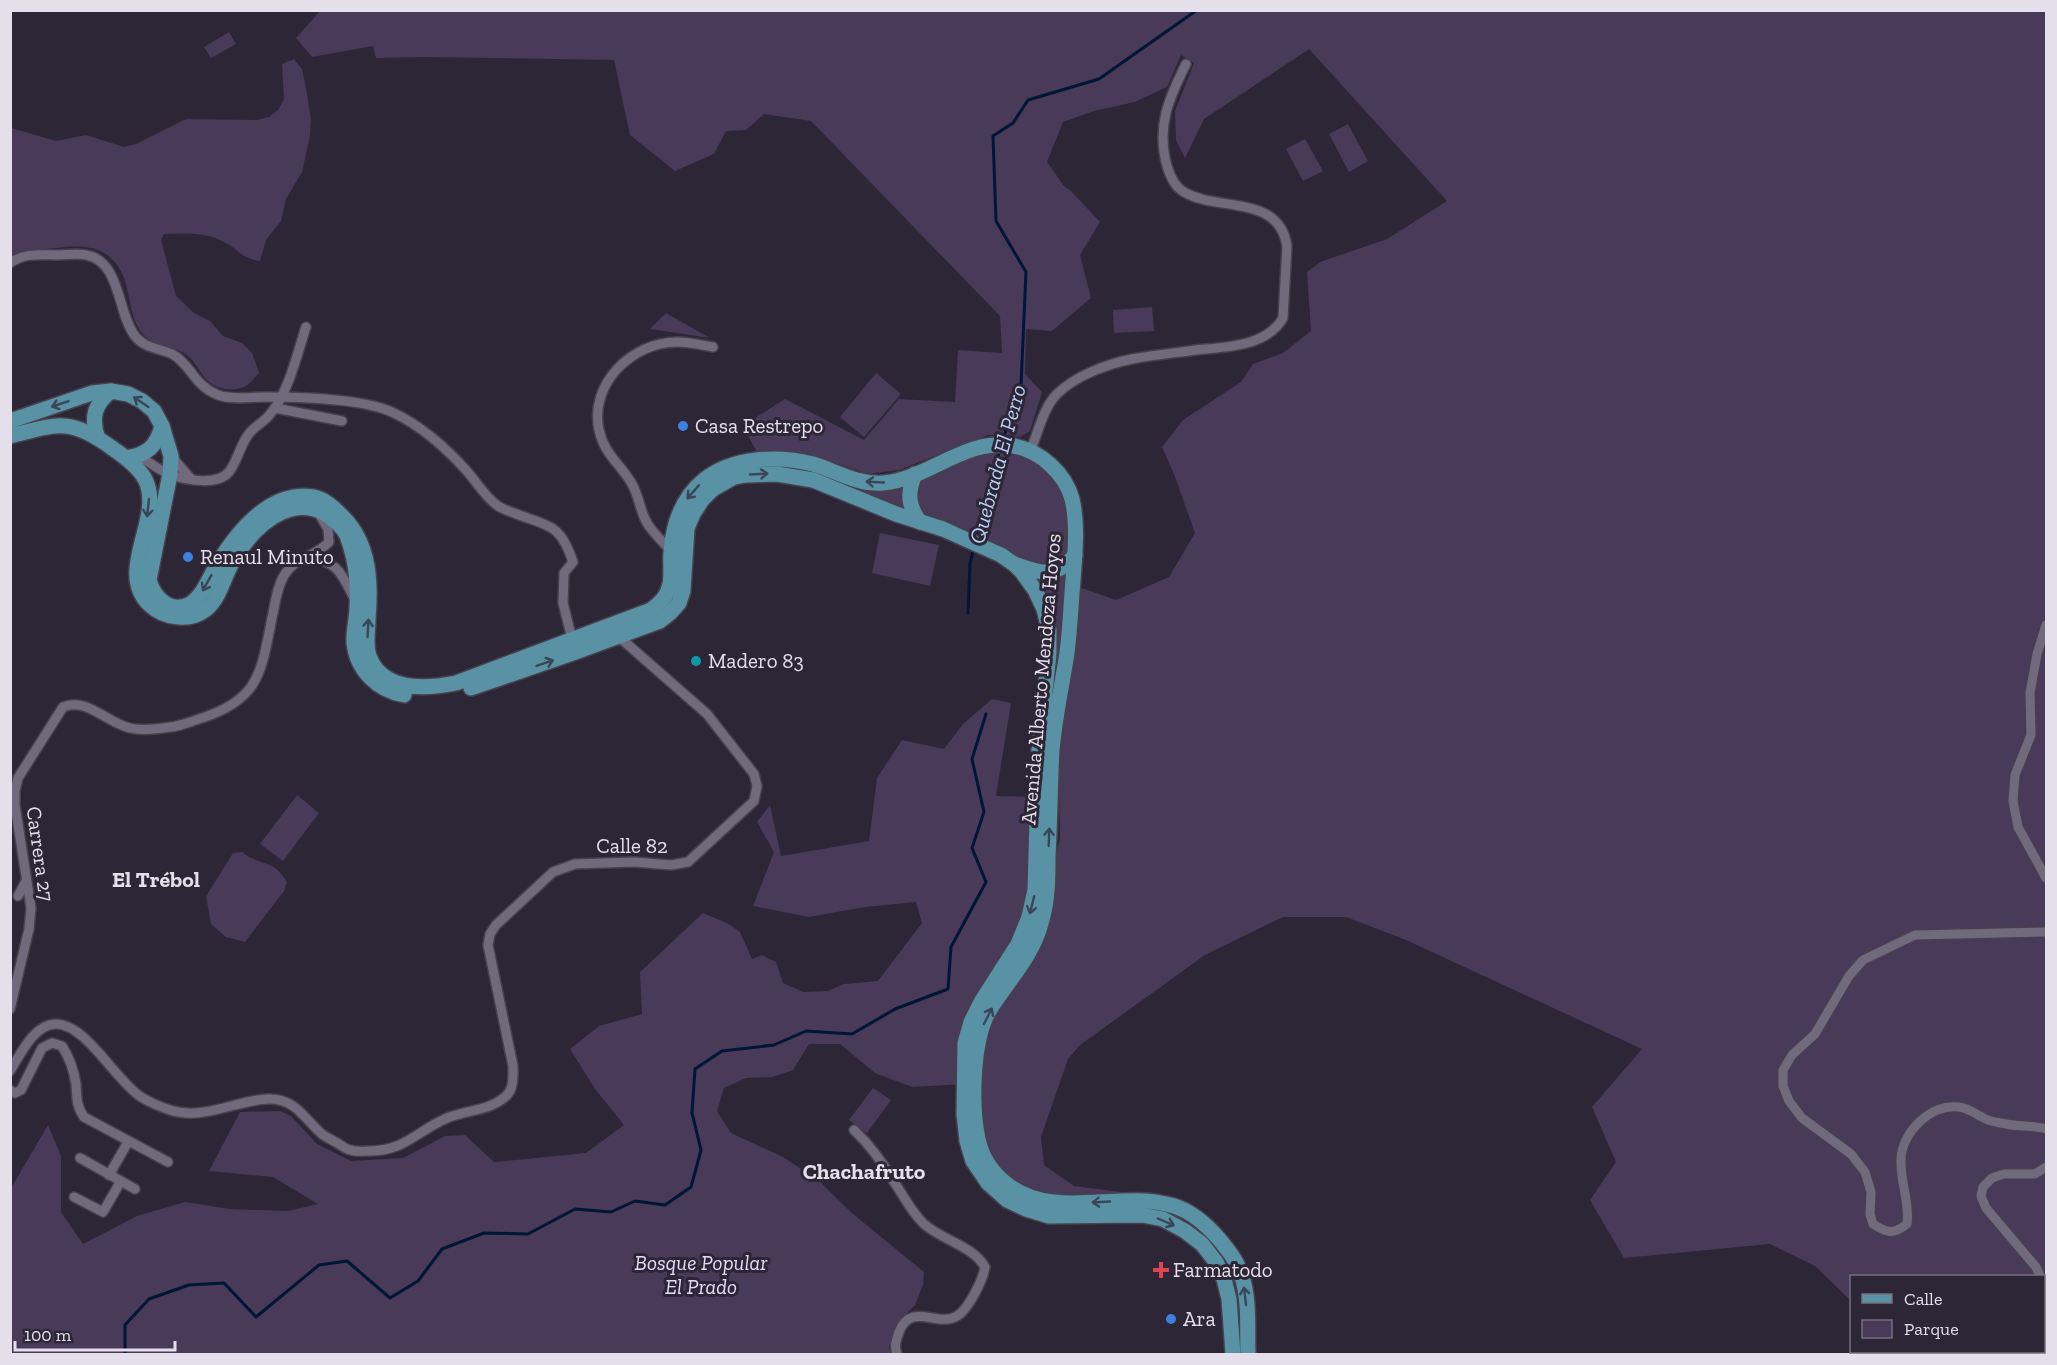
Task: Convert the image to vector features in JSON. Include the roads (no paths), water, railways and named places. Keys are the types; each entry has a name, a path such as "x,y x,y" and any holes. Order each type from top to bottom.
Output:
{"main road":[{"name":"Avenida Alberto Mendoza Hoyos","path":"10,421 92,393 111,391 128,394 142,401 154,411 162,426 171,456 170,474 150,580 153,592 163,603 176,607 189,604 201,593 218,562 236,537 259,514 285,498 301,496 316,497 332,506 350,524 366,555 369,583 367,643 369,656 376,668 388,679 417,687 437,687 456,683 651,610 661,602 670,584 674,526 680,509 703,480 728,465 761,460 797,461 816,465 854,479 871,483 887,483 915,474 969,450 989,446 1014,446 1046,461 1065,484 1072,499 1075,555 1067,650 1052,750 1047,892 1042,920 1031,951 989,1012 982,1028 977,1047 974,1114 977,1136 982,1155 996,1176 1014,1190 1031,1199 1054,1203 1129,1200 1161,1203 1187,1211 1208,1226 1230,1253 1241,1274 1246,1298 1248,1354"},
{"path":"97,436 93,424 95,411 101,399 111,391"},
{"path":"10,436 56,425 72,426 97,436 132,457 149,492 149,506 137,579 141,592 149,604 162,614 179,617 205,611 214,601 233,560 264,523 292,507 315,508"},
{"path":"132,457 151,449 159,438 162,426"},
{"name":"Avenida Alberto Mendoza Hoyos","path":"315,508 326,514 343,529 348,538 356,572 357,605 354,642 366,675 381,687 397,694 415,697 440,696 461,691 660,621 679,603 685,581 684,553 687,528 693,514 713,489 734,477 762,473 793,475 813,480 943,529 1001,555 1014,564 1035,590 1050,630 1039,750 1035,890 1029,917 1018,944 981,1002 971,1022 965,1043 964,1114 967,1141 973,1161 988,1183 1007,1200 1026,1209 1050,1215 1142,1215 1163,1219 1202,1244 1216,1262 1224,1279 1229,1299 1233,1354"},
{"path":"915,474 909,496 913,512 920,522"},
{"path":"1014,564 1038,572 1052,573 1064,567 1075,555"}],"street":[{"path":"1030,452 1047,407 1056,394 1071,383 1103,368 1130,360 1247,343 1268,335 1278,327 1283,318 1287,246 1279,224 1273,218 1246,207 1200,199 1182,191 1171,178 1162,133 1166,112 1186,64"},
{"path":"10,263 17,258 31,255 86,255 99,260 110,273 129,328 138,339 172,354 184,363 193,377 207,390 222,397 281,397 369,405 392,412 426,432 465,469 487,498 502,509 555,529 566,543 573,562 564,573 563,603 572,639"},
{"path":"132,457 170,474 191,479 215,480 223,477 230,471 245,439 254,427 270,416 275,408 306,327"},
{"path":"671,551 647,523 632,483 606,450 599,429 597,411 603,391 613,372 628,358 649,347 675,342 713,347"},
{"path":"275,408 342,421"},
{"path":"171,456 191,479"},
{"name":"Carrera 27","path":"10,1009 29,929 31,908 15,805 18,778 63,707 82,704 114,723 131,729 175,727 215,714 251,690 259,675 277,594 284,575 293,564 320,551 328,543 328,529 315,508"},
{"path":"303,559 319,559 332,563 340,570 357,605"},
{"path":"2046,625 2037,654 2030,693 2031,735 2015,775 2013,801 2018,827 2046,878"},
{"name":"Calle 82","path":"10,1071 35,1035 43,1028 57,1024 72,1029 90,1042 103,1060 140,1096 172,1110 214,1111 269,1099 286,1101 301,1111 324,1135 350,1150 380,1151 403,1145 448,1118 490,1106 508,1095 513,1081 513,1066 488,945 490,934 496,925 553,872 575,864 634,862 671,865 688,862 754,801 757,786 754,774 707,714 618,636"},
{"path":"18,896 26,881"},
{"path":"2046,932 1915,935 1863,960 1849,976 1815,1034 1792,1055 1783,1071 1783,1086 1789,1101 1802,1118 1851,1154 1865,1172 1871,1192 1870,1214 1873,1224 1886,1232 1898,1230 1907,1224 1909,1210 1901,1160 1904,1146 1912,1130 1929,1114 1948,1106 1961,1107 1987,1120 2046,1130"},
{"path":"13,1091 21,1090 42,1048 52,1043 62,1046 76,1081 78,1108 84,1117 168,1162"},
{"path":"854,1130 872,1150 910,1208 924,1223 939,1236 974,1254 985,1267 966,1308 957,1317 945,1319 919,1316 908,1319 901,1326 897,1336 895,1346 897,1354"},
{"path":"110,1175 128,1142"},
{"path":"80,1158 135,1189"},
{"path":"2040,1275 2036,1267 1986,1208 1981,1196 1983,1187 1992,1178 2004,1174 2035,1174 2046,1167"},
{"path":"74,1197 104,1212 121,1181"}],"waterway":[{"name":"Quebrada El Perro","path":"1003,439 1021,385 1026,272 996,221 993,136 1013,123 1028,100 1099,79 1197,10"},
{"name":"Quebrada El Perro","path":"977,538 1000,449"},
{"name":"Quebrada El Perro","path":"968,613 970,564 974,547"},
{"name":"Quebrada El Perro","path":"125,1354 125,1325 149,1299 189,1285 224,1283 256,1317 319,1265 347,1261 390,1298 418,1281 442,1249 484,1233 528,1234 575,1209 611,1212 635,1201 665,1205 691,1187 701,1150 692,1113 695,1069 722,1051 774,1045 806,1031 852,1034 895,1009 948,989 951,947 986,882 972,848 984,812 972,759 986,714"}],"place":[{"name":"Casa Restrepo","path":"683,426"},
{"name":"Renaul Minuto","path":"188,557"},
{"name":"Madero 83","path":"696,661"},
{"name":"Farmatodo","path":"1161,1270"},
{"name":"Ara","path":"1171,1319"}],"district":[{"name":"El Trébol","path":"156,879"},
{"name":"Chachafruto","path":"864,1171"}],"park label":[{"name":"Bosque Popular El Prado","path":"701,1275"}]}
